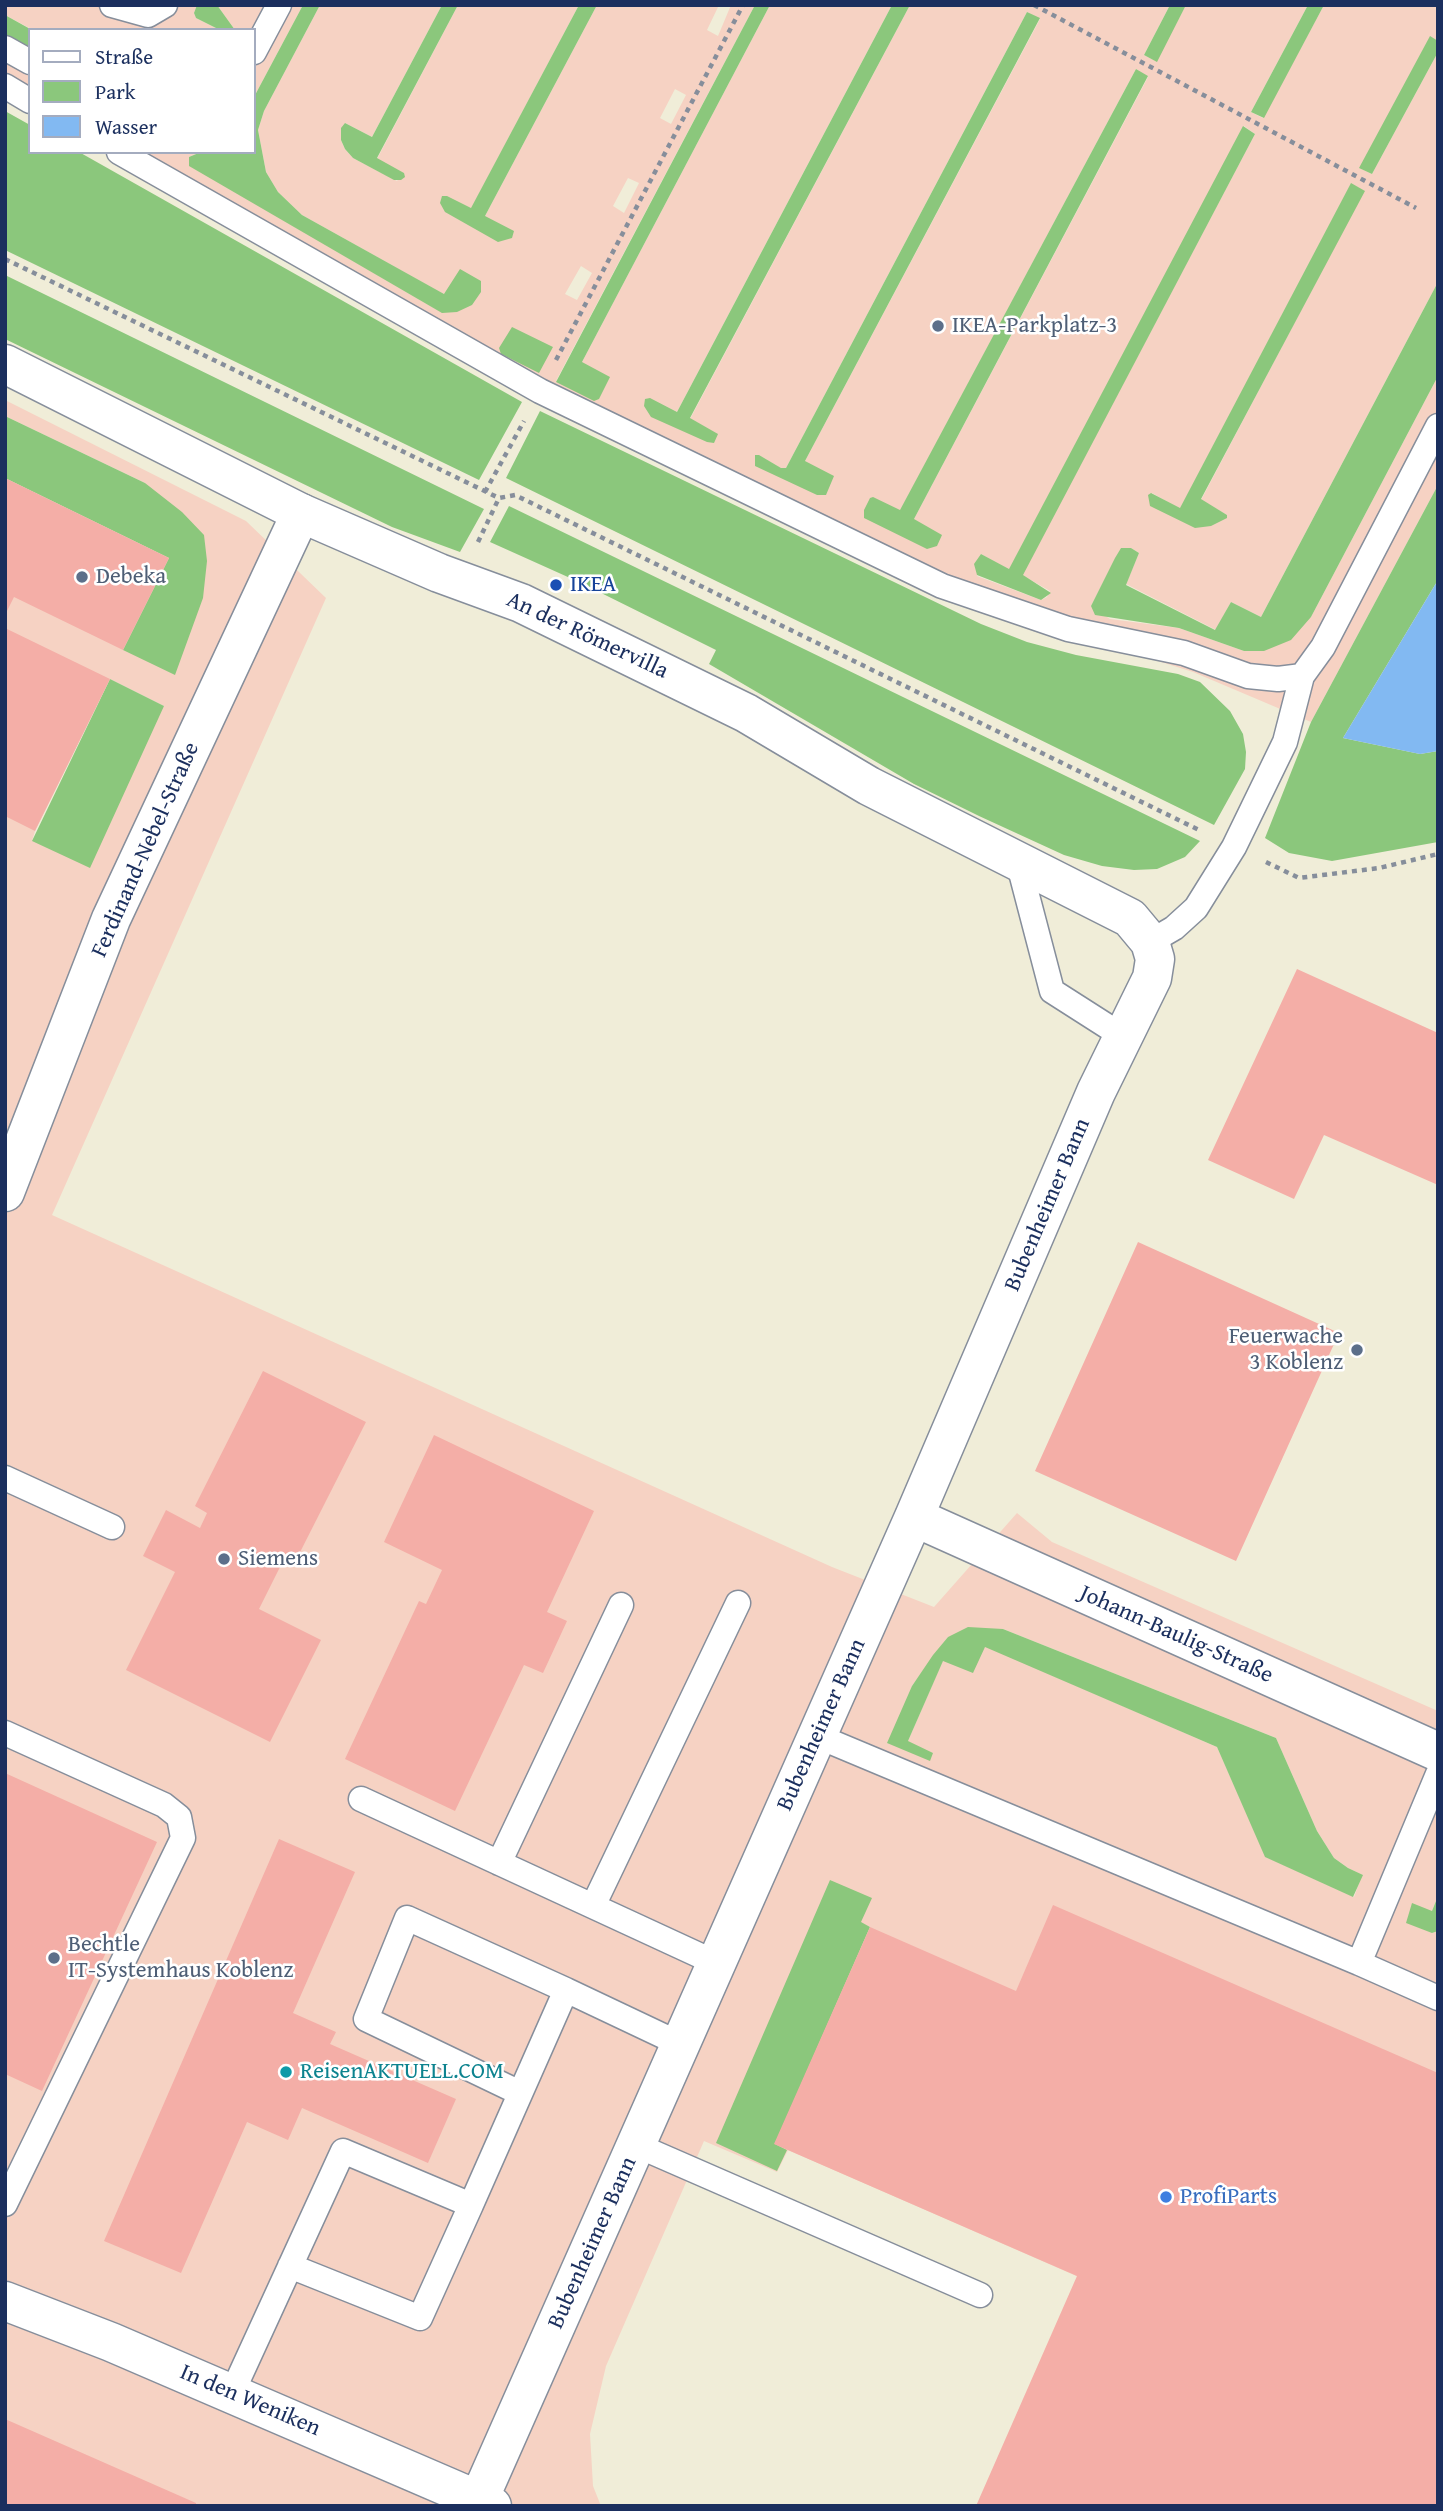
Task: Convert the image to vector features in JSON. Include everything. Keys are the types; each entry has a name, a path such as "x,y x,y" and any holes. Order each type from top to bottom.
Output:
{"street":[{"name":"An der Römervilla","path":"5,365 301,513 439,573 521,603 651,665 746,713 869,786 1130,918 1150,942"},
{"name":"Ferdinand-Nebel-Straße","path":"5,1192 111,919 301,513"},
{"name":"Bubenheimer Bann","path":"482,2504 680,2045 914,1517 1096,1092 1152,978 1155,959 1150,942"},
{"name":"Johann-Baulig-Straße","path":"914,1517 1438,1752"},
{"name":"In den Weniken","path":"5,2301 232,2393 482,2504"}],"lane":[{"path":"112,5 148,15 165,5"},
{"path":"256,46 267,11"},
{"path":"5,48 28,61"},
{"path":"5,86 28,100"},
{"path":"123,154 540,391 942,586 1068,629 1184,653 1248,676 1278,679 1302,676"},
{"path":"1150,942 1174,928 1196,908 1234,846 1285,742 1302,676 1323,647 1438,426"},
{"path":"1018,861 1052,991 1124,1037"},
{"path":"5,1478 112,1527"},
{"path":"593,1906 738,1603"},
{"path":"499,1863 621,1605"},
{"path":"5,1733 164,1805 179,1817 183,1838 13,2167 5,2204"},
{"path":"817,1736 1438,1998"},
{"path":"1359,1964 1438,1774"},
{"path":"361,1799 716,1964"},
{"path":"520,2093 366,2019 407,1918 680,2045"},
{"path":"290,2266 420,2318 566,1990"},
{"path":"636,2146 979,2295"},
{"path":"232,2393 343,2151 471,2205"}],"path":[{"path":"485,492 743,5"},
{"path":"1034,5 1416,208"},
{"path":"5,260 485,492 499,498 515,495 1299,878 1379,868 1438,854"}],"shaded area":[{"path":"5,5 197,5 194,13 196,18 216,28 29,28 5,15"},
{"path":"217,5 303,5 256,93 256,28 234,28"},
{"name":"IKEA-Parkplatz-3","path":"320,5 442,5 372,137 345,123 341,140 353,158 397,181 403,173 377,159 458,5 579,5 471,209 485,216 597,5 719,5 707,30 718,36 731,5 755,5 556,381 582,362 770,5 892,5 677,412 650,398 718,434 690,419 910,5 1170,5 1144,55 1156,61 1186,5 1308,5 1251,112 1263,118 1324,5 1438,5 1438,41 1430,37 1360,168 1372,174 1438,52 1438,282 1261,617 1231,602 1216,630 1126,584 1139,553 1131,548 1121,548 1091,606 1110,619 1179,628 1244,651 1311,617 1438,376 1438,485 1311,722 1193,672 936,591 117,154 196,154 189,157 189,165 441,312 461,269 445,295 302,215 278,192 266,172 258,130 264,111","holes":["1027,12 1040,19 805,461 817,495 759,455 782,469 786,468","1136,69 1148,77 914,519 900,511","675,89 686,95 671,124 660,118","1244,126 1255,134 1022,575 1050,591 1047,597 1041,600 977,576 981,554 1009,570","628,178 639,183 624,213 613,206","1351,184 1364,191 1201,500 1227,515 1150,506 1152,493 1180,509","581,266 592,273 577,300 565,294"]},
{"path":"5,34 28,46 28,103 5,90"},
{"path":"5,400 246,521 326,598 52,1215 832,1567 934,1607 1017,1513 1052,1542 1438,1711 1438,1896 1432,1911 1432,1933 1438,1931 1438,2434 788,2150 777,2172 704,2141 606,2366 590,2434 593,2486 601,2506 5,2506 5,478 169,558 203,598 145,483 5,416","holes":["110,679 164,706 32,841 35,831","1003,1629 1276,1738 1317,1831 1334,1858 1362,1875 1354,1897 1266,1857 1217,1747 985,1646 943,1660 908,1741 912,1686 948,1637","831,1880 861,1923 870,1927 774,2144"]}],"green space":[{"path":"197,5 217,5 234,28 216,28 196,18 194,13"},
{"path":"303,5 320,5 264,111 258,130 266,172 278,192 302,215 444,294 460,269 481,281 481,292 472,305 457,312 442,313 189,166 189,157 196,154 256,154 256,93"},
{"path":"442,5 458,5 377,158 404,173 405,177 401,180 394,180 353,158 341,140 341,128 345,123 372,137"},
{"path":"579,5 597,5 485,216 514,231 512,238 498,242 445,212 440,203 442,196 471,208"},
{"path":"755,5 770,5 582,362 610,377 599,399 594,401 556,382"},
{"path":"892,5 910,5 690,418 718,434 714,443 651,417 644,406 645,399 650,398 677,412"},
{"path":"1170,5 1186,5 1157,62 1144,55"},
{"path":"1308,5 1324,5 1264,118 1251,112"},
{"path":"1027,12 1040,18 805,461 834,476 826,495 817,495 755,466 755,455 759,455 781,468 786,468"},
{"path":"5,15 28,28 28,46 5,34"},
{"path":"1430,36 1438,41 1438,52 1372,174 1359,168"},
{"path":"1136,69 1148,76 914,519 942,535 937,546 927,549 864,518 864,510 873,497 900,510"},
{"path":"5,111 28,124 28,154 83,154 522,402 479,480 5,250"},
{"path":"1243,126 1255,134 1023,575 1051,593 1041,600 977,575 974,564 981,554 1009,569"},
{"path":"1351,183 1365,191 1201,499 1227,515 1227,518 1211,526 1195,528 1150,506 1148,495 1151,493 1180,508"},
{"path":"5,275 484,509 460,552 392,527 5,339"},
{"path":"1438,282 1438,376 1311,617 1291,640 1264,651 1244,651 1179,628 1095,615 1091,606 1115,558 1121,548 1131,548 1139,553 1126,585 1215,630 1231,602 1261,617"},
{"path":"512,327 553,347 539,373 501,354 499,348"},
{"path":"540,411 981,624 1027,642 1076,655 1178,674 1200,682 1230,711 1243,734 1246,752 1245,769 1214,825 506,478"},
{"path":"5,416 145,483 182,512 204,535 207,561 203,598 175,675 123,650 169,558 5,478"},
{"path":"1438,485 1438,580 1343,738 1420,754 1438,751 1438,842 1332,861 1289,853 1265,838 1311,722"},
{"path":"509,506 1200,841 1185,857 1157,869 1134,870 1102,866 1064,855 979,816 914,784 709,664 716,650 579,582 490,542"},
{"path":"110,679 164,706 90,868 32,841"},
{"path":"968,1627 1003,1629 1276,1738 1317,1831 1334,1858 1363,1875 1353,1897 1265,1857 1217,1747 985,1647 973,1673 943,1661 908,1741 933,1753 930,1761 887,1743 912,1686 933,1655 948,1637"},
{"path":"830,1880 872,1898 861,1922 870,1927 775,2144 787,2150 777,2171 716,2143"},
{"path":"1438,1896 1438,1931 1432,1933 1406,1923 1412,1903 1432,1911"}],"water":[{"path":"1438,580 1438,751 1420,754 1343,738"}],"building":[{"name":"Debeka","path":"5,478 169,558 123,650 14,597 5,615"},
{"path":"5,628 110,679 35,831 5,816"},
{"path":"1297,969 1438,1033 1438,1185 1324,1135 1294,1199 1208,1160"},
{"path":"1138,1242 1339,1333 1236,1561 1035,1471"},
{"name":"Siemens","path":"263,1371 366,1422 292,1568 282,1563 259,1609 321,1640 270,1742 126,1670 175,1572 143,1556 166,1510 200,1528 207,1513 195,1506"},
{"path":"434,1435 594,1511 547,1612 567,1621 543,1673 524,1665 455,1811 345,1759 419,1601 426,1604 442,1570 384,1542"},
{"name":"Bechtle IT-Systemhaus Koblenz","path":"5,1773 157,1842 42,2091 5,2074"},
{"name":"ReisenAKTUELL.COM","path":"279,1839 355,1872 293,2013 336,2032 330,2044 456,2099 428,2163 302,2108 288,2140 247,2122 181,2273 104,2241"},
{"name":"ProfiParts","path":"1053,1905 1438,2073 1438,2506 976,2506 1077,2276 774,2144 870,1927 1016,1991"},
{"path":"5,2419 196,2503 196,2506 5,2506"}],"place":[{"name":"IKEA-Parkplatz-3","path":"938,326"},
{"name":"Debeka","path":"82,577"},
{"name":"IKEA","path":"556,585"},
{"name":"Feuerwache 3 Koblenz","path":"1357,1350"},
{"name":"Siemens","path":"224,1559"},
{"name":"Bechtle IT-Systemhaus Koblenz","path":"54,1958"},
{"name":"ReisenAKTUELL.COM","path":"286,2072"},
{"name":"ProfiParts","path":"1166,2197"}]}
